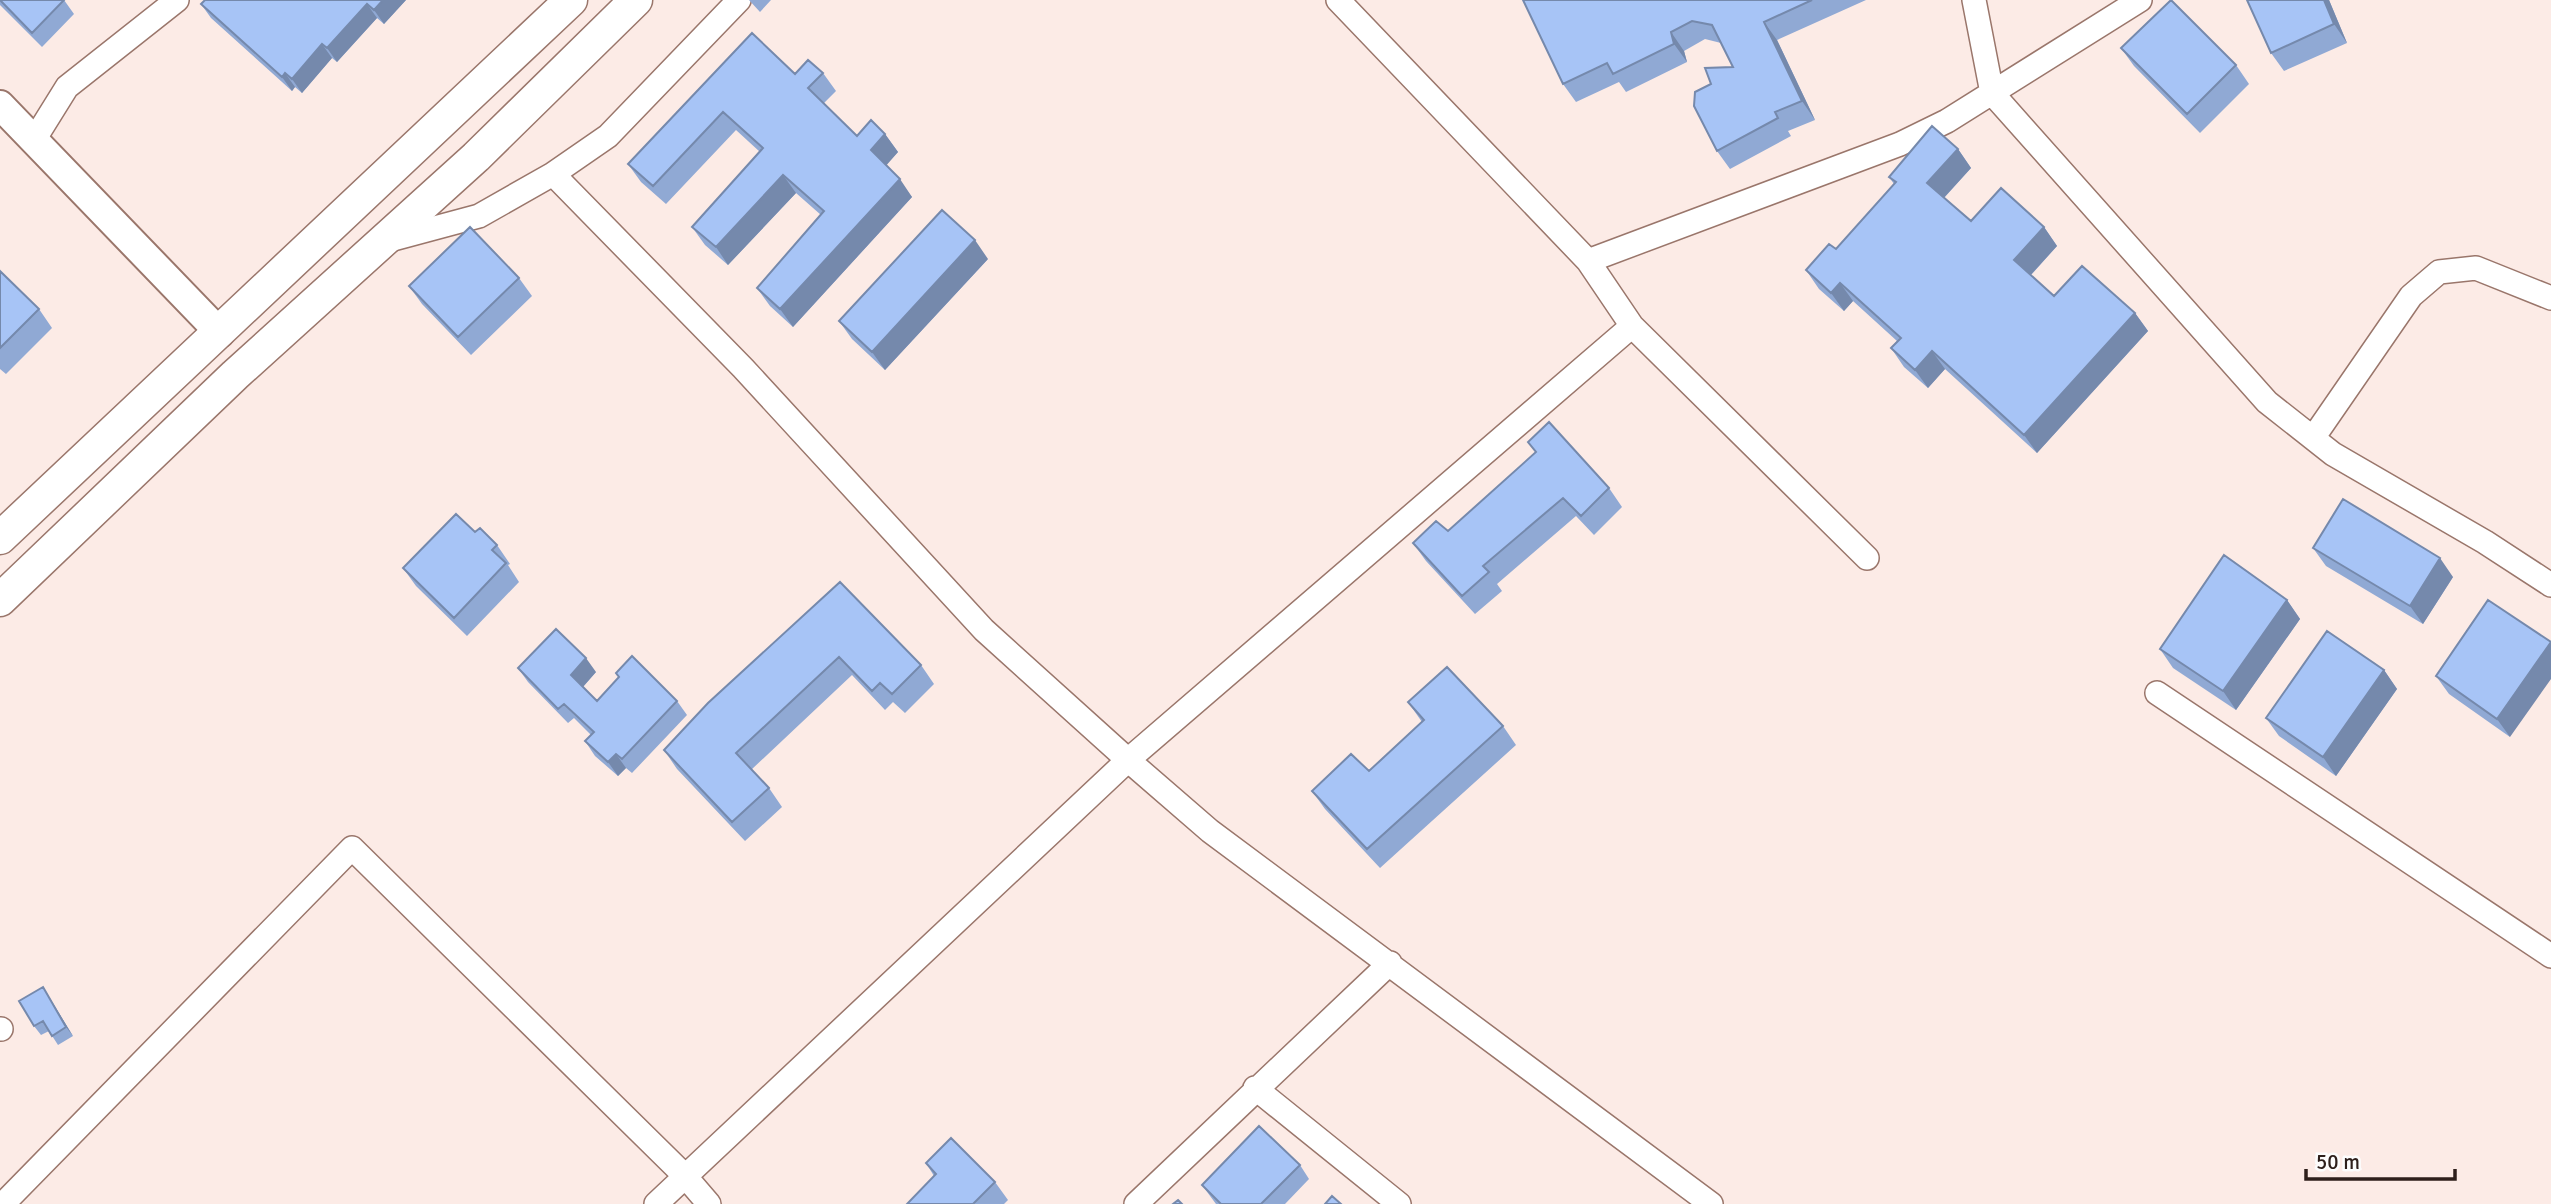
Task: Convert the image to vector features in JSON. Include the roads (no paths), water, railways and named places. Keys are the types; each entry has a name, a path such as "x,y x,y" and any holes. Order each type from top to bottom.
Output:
{"main road":[{"path":"0,538 571,0"},
{"path":"0,600 235,374 476,157 636,0"}],"street":[{"path":"34,140 67,87 177,0"},
{"path":"383,241 479,216 553,174 608,136 739,0"},
{"path":"1338,0 1588,261 1632,326 1867,558"},
{"path":"1974,0 1992,93 2267,402 2333,454 2485,542 2551,584"},
{"path":"1588,261 1900,144 1947,121 2140,0"},
{"path":"0,105 220,333"},
{"path":"553,174 743,368 984,630 1128,760 1210,831 1711,1204"},
{"path":"2313,438 2412,296 2439,272 2476,268 2551,298"},
{"path":"656,1204 1128,760 1632,326"},
{"path":"2157,693 2551,956"},
{"path":"3,1204 352,848 685,1176 709,1204"},
{"path":"1136,1204 1255,1088 1390,963"},
{"path":"1255,1088 1399,1204"}]}
